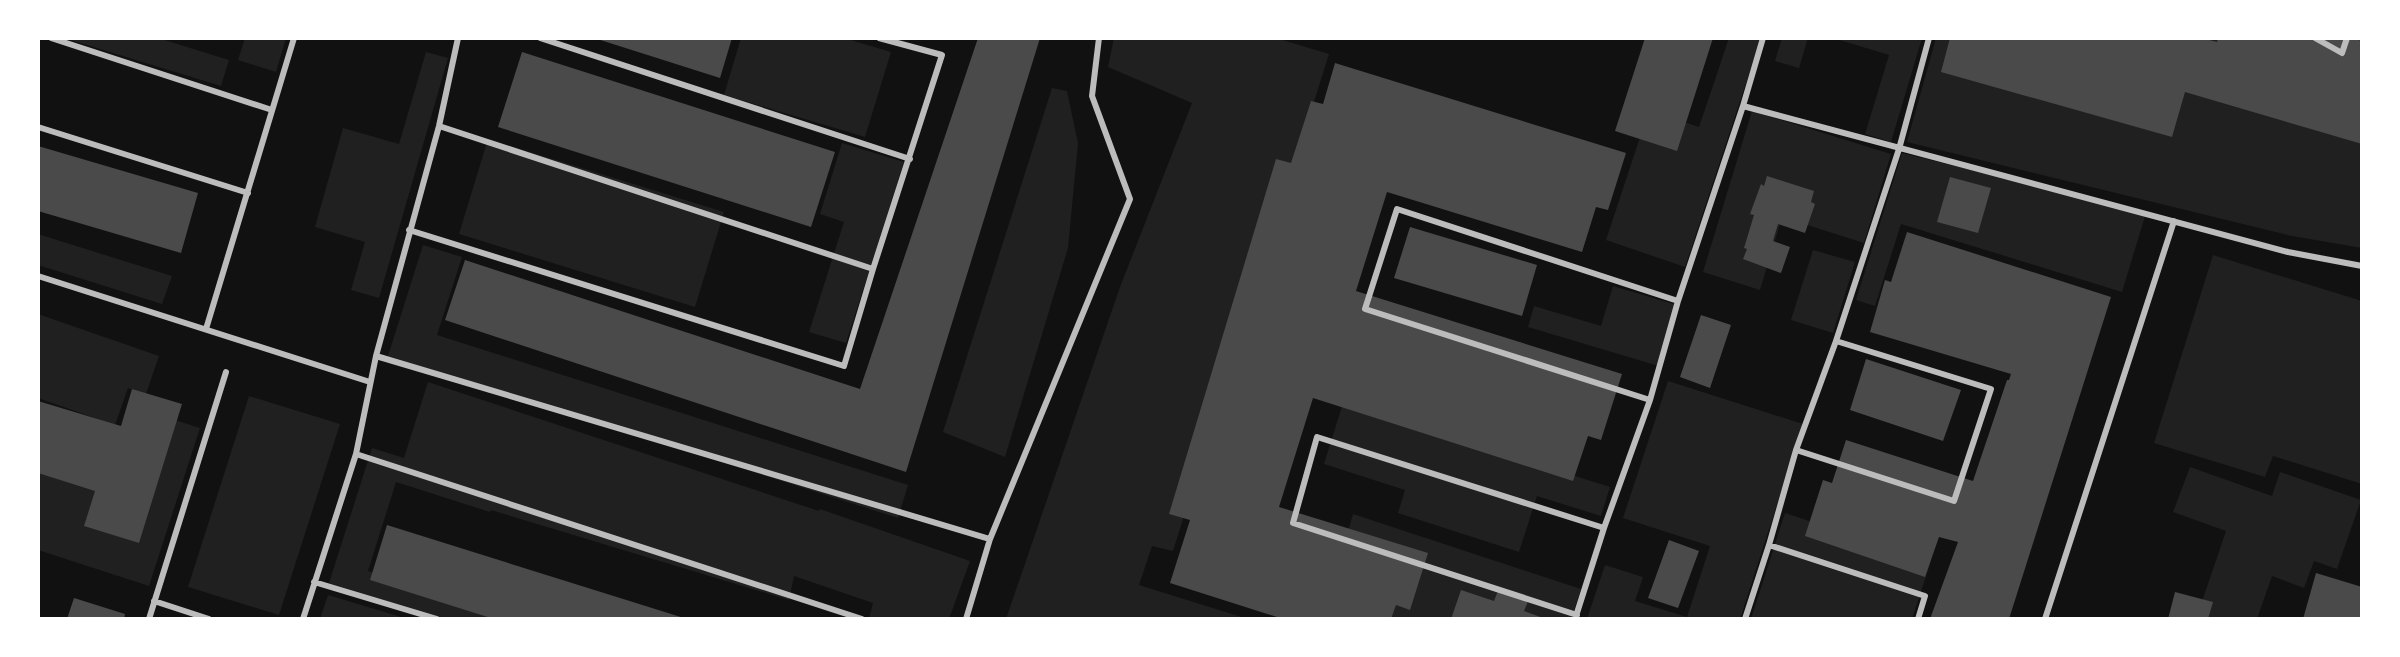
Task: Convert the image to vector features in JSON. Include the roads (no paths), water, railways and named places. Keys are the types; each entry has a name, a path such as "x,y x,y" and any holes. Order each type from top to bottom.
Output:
{"lane":[{"path":"51,38 272,110"},
{"path":"206,329 294,38"},
{"path":"303,619 356,454 376,356 439,126 458,38"},
{"path":"540,38 910,159"},
{"path":"409,230 844,366 942,55 879,38"},
{"path":"966,619 990,539 1130,199 1092,96 1099,38"},
{"path":"1604,528 1317,437 1293,523 1576,617 1650,400 1678,301 1763,38"},
{"path":"1745,619 1796,450 1836,341 1899,149 1929,38"},
{"path":"2315,38 2342,53 2347,38"},
{"path":"1743,106 2288,252 2362,266"},
{"path":"439,126 873,269"},
{"path":"38,127 248,193"},
{"path":"1650,400 1365,309 1397,209 1678,301"},
{"path":"2045,619 2174,221"},
{"path":"38,276 370,382"},
{"path":"1796,450 1954,501 1991,389 1836,341"},
{"path":"376,356 990,539"},
{"path":"149,619 226,372"},
{"path":"356,454 862,619"},
{"path":"1769,545 1925,596 1918,619"},
{"path":"314,582 437,619"},
{"path":"154,601 209,619"}]}
